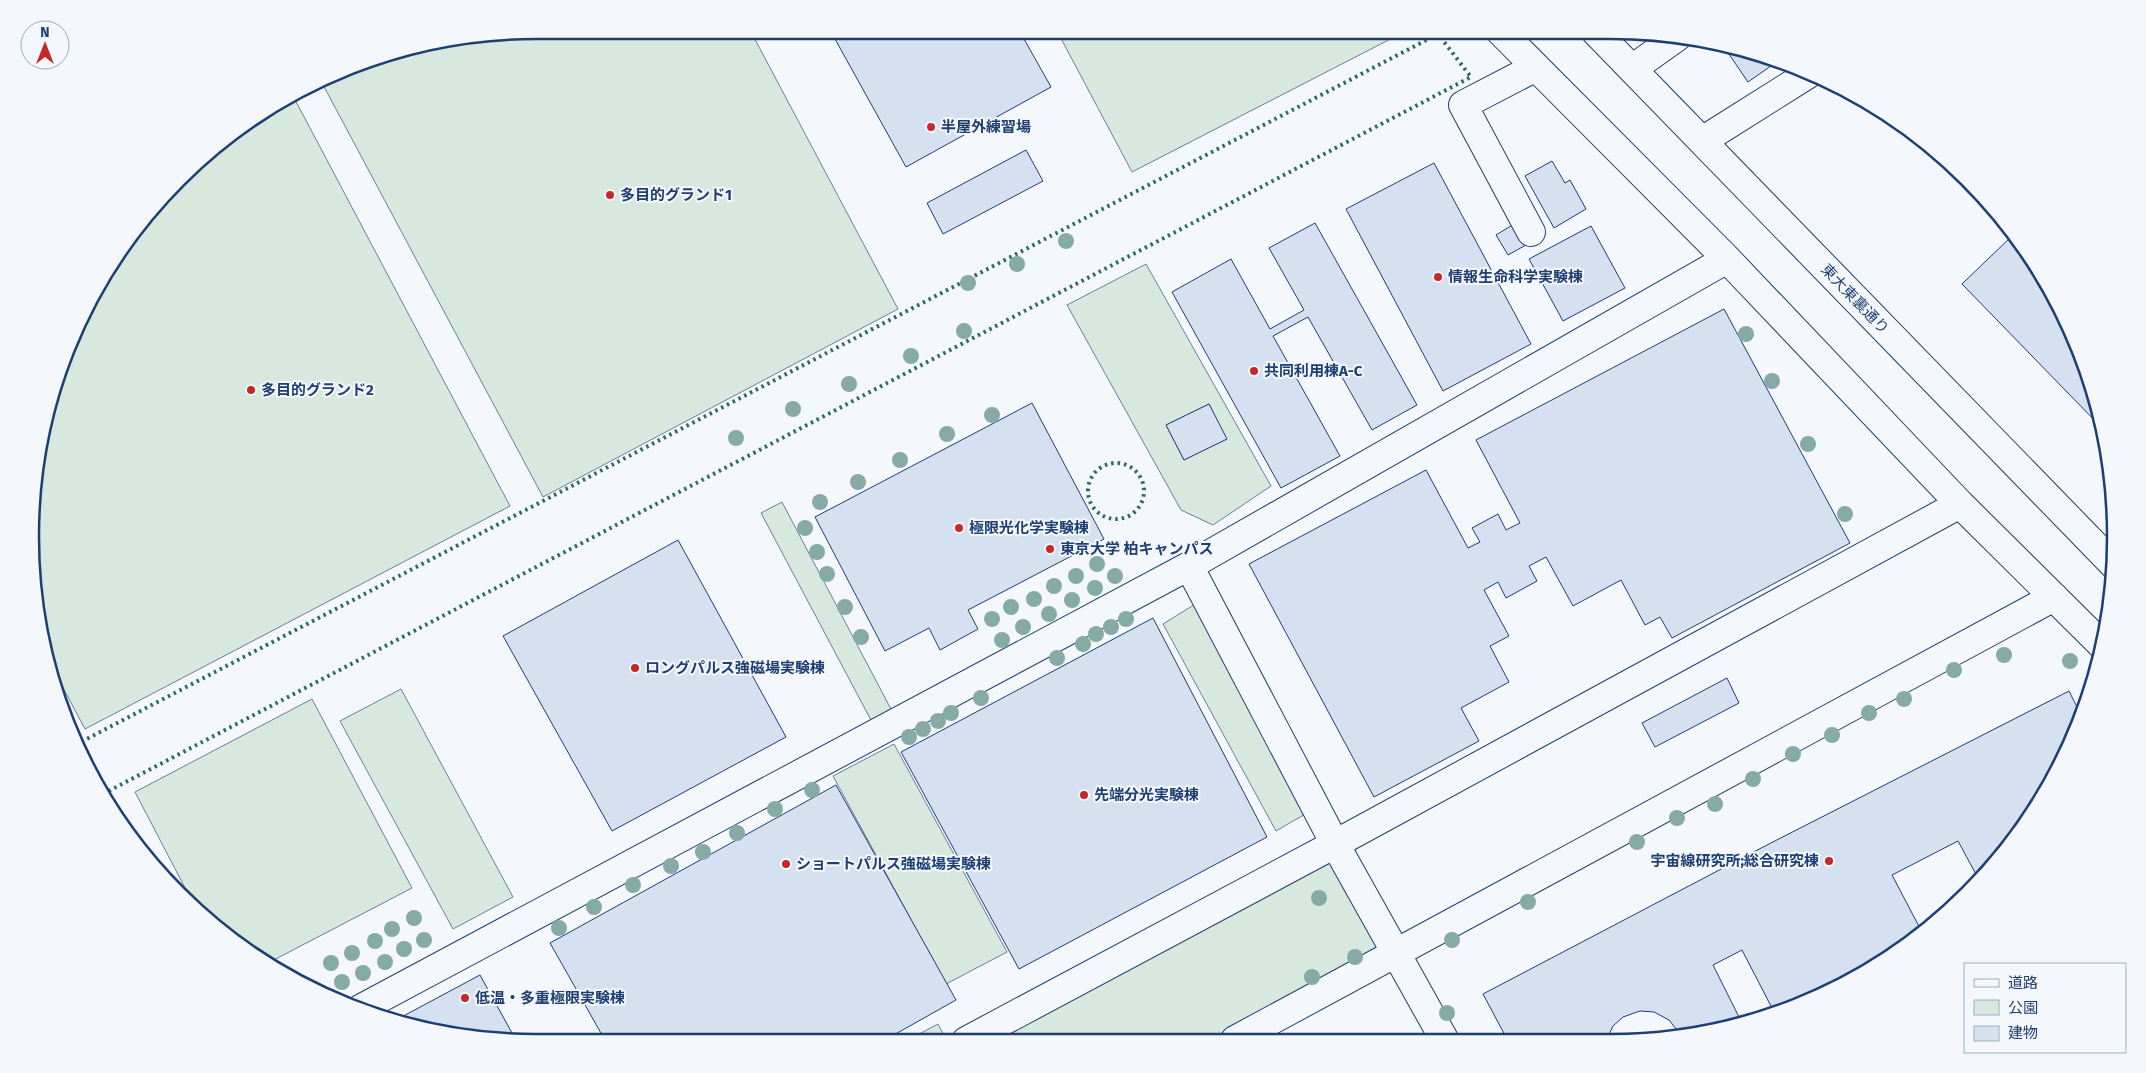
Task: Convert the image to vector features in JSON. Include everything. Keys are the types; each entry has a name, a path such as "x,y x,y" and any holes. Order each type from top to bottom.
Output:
{"street":[{"path":"1508,39 1727,259 1960,504 2097,639"},
{"name":"東大東裏通り","path":"1603,39 2106,557"},
{"path":"1632,69 1669,43"},
{"path":"1531,232 1462,105 1536,67"},
{"path":"1702,141 1802,78"},
{"path":"367,1004 1189,566 1727,259"},
{"path":"979,1034 1335,844 1960,504"},
{"path":"1189,566 1335,844 1441,1034"},
{"path":"1245,1034 2054,596"}],"green space":[{"name":"多目的グランド1","path":"536,39 755,39 898,309 543,497 324,87 377,65 439,48 472,43"},
{"path":"1061,39 1390,39 1132,172"},
{"name":"多目的グランド2","path":"296,101 510,506 85,729 62,686 56,665 48,634 40,569 39,536 43,472 48,439 65,377 90,316 105,288 142,233 162,208 208,162 260,123"},
{"path":"1146,264 1271,486 1213,525 1181,510 1067,305","holes":["1209,404 1226,439 1184,460 1166,425"]},
{"path":"782,502 892,711 872,722 761,513"},
{"path":"1197,603 1307,813 1276,831 1163,624"},
{"path":"401,689 513,897 453,929 340,721"},
{"path":"312,699 412,888 275,959 233,931 208,911 185,888 135,792"},
{"path":"894,744 1007,952 946,984 833,776"},
{"path":"1332,857 1381,948 1222,1034 1004,1034"},
{"path":"938,1024 943,1034 919,1034"}],"building":[{"name":"半屋外練習場","path":"835,39 1024,39 1051,87 906,167"},
{"path":"1729,54 1771,66 1748,82"},
{"path":"1026,150 1043,181 943,234 927,203"},
{"path":"1552,161 1565,183 1570,180 1586,209 1554,228 1525,176"},
{"name":"情報生命科学実験棟","path":"1434,163 1531,344 1443,391 1346,209"},
{"name":"共同利用棟A-C","path":"1315,223 1417,405 1372,430 1308,317 1273,336 1340,456 1281,488 1172,292 1231,259 1270,329 1304,310 1269,248"},
{"path":"1514,224 1526,245 1508,255 1496,235"},
{"path":"1591,226 1625,288 1563,321 1529,259"},
{"path":"2008,239 2041,288 2056,316 2081,377 2093,418 1962,284"},
{"path":"1724,309 1850,543 1672,638 1660,617 1645,625 1621,580 1573,606 1546,557 1529,566 1537,581 1506,598 1498,582 1484,590 1509,636 1490,646 1509,682 1461,708 1479,741 1374,797 1249,564 1426,470 1468,548 1480,542 1472,528 1498,514 1506,530 1520,523 1476,440"},
{"name":"極限光化学実験棟","path":"1032,403 1104,539 968,610 978,629 940,650 929,628 885,651 815,517"},
{"path":"1209,404 1227,439 1184,460 1166,425"},
{"name":"ロングパルス強磁場実験棟","path":"678,540 786,737 612,831 503,636"},
{"name":"先端分光実験棟","path":"1153,618 1267,837 1019,969 901,752"},
{"path":"1727,678 1739,703 1655,747 1642,723"},
{"name":"宇宙線研究所;総合研究棟","path":"2069,691 2077,707 2056,757 2041,785 2004,840 1976,873 1958,841 1892,875 1919,926 1858,968 1830,983 1771,1007 1742,950 1713,965 1739,1017 1707,1025 1677,1030 1669,1020 1654,1012 1640,1011 1623,1017 1613,1026 1609,1034 1504,1034 1483,994 1765,846"},
{"name":"ショートパルス強磁場実験棟","path":"836,785 956,1000 895,1034 601,1034 550,943"},
{"name":"低温・多重極限実験棟","path":"480,975 512,1033 439,1025 404,1016"}],"hedge":[{"path":"83,741 1428,39"},
{"path":"109,791 1471,77 1442,39"},
{"path":"1116,463 1127,465 1136,471 1142,480 1144,491 1142,502 1136,511 1127,517 1116,519 1105,517 1096,511 1090,502 1088,491 1090,480 1096,471 1105,465 1116,463"}],"place":[{"name":"半屋外練習場","path":"931,127"},
{"name":"多目的グランド1","path":"610,195"},
{"name":"情報生命科学実験棟","path":"1438,277"},
{"name":"共同利用棟A-C","path":"1254,371"},
{"name":"多目的グランド2","path":"251,390"},
{"name":"極限光化学実験棟","path":"959,528"},
{"name":"東京大学 柏キャンパス","path":"1050,549"},
{"name":"ロングパルス強磁場実験棟","path":"635,668"},
{"name":"先端分光実験棟","path":"1084,795"},
{"name":"宇宙線研究所;総合研究棟","path":"1829,861"},
{"name":"ショートパルス強磁場実験棟","path":"786,864"},
{"name":"低温・多重極限実験棟","path":"465,998"}]}
